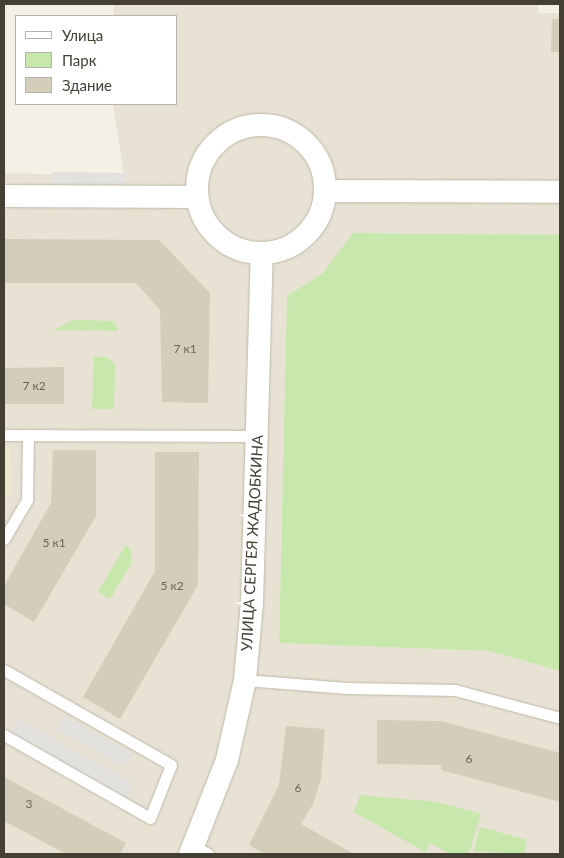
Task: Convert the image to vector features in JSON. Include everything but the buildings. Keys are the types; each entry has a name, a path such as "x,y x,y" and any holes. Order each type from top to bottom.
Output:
{"street":[{"path":"260,124 276,126 303,140 321,165 325,190 322,211 304,237 292,246 262,254 239,249 218,238 208,226 196,197 200,167 207,153 230,132 260,124"},
{"path":"325,190 560,192"},
{"path":"4,196 196,197"},
{"name":"УЛИЦА СЕРГЕЯ ЖАДОБКИНА","path":"198,852 228,760 245,680 252,603 262,254"}],"lane":[{"path":"4,435 257,436"},
{"path":"4,539 28,500 28,435"},
{"path":"4,670 171,765 150,818 4,735"},
{"path":"245,680 346,688 455,690 560,718"}],"shaded area":[{"path":"114,4 538,4 538,13 560,13 560,235 354,233 323,273 287,296 279,643 490,651 560,671 560,854 4,854 4,173 124,176 113,105 178,105 178,15 114,15"},
{"path":"53,172 126,173 125,190 53,190"},
{"path":"4,446 10,446 12,489 4,502"},
{"path":"63,715 132,753 124,767 56,729"},
{"path":"18,719 134,784 127,798 10,733"}],"green space":[{"path":"353,233 560,235 560,671 490,651 279,643 287,296 323,273"},
{"path":"73,320 114,321 118,331 53,330"},
{"path":"94,357 106,357 115,365 114,409 92,409"},
{"path":"126,545 131,551 131,564 110,599 98,592"},
{"path":"360,795 437,802 481,814 470,850 467,854 450,854 430,843 425,852 354,812"},
{"path":"480,827 527,840 524,854 474,851"}]}
